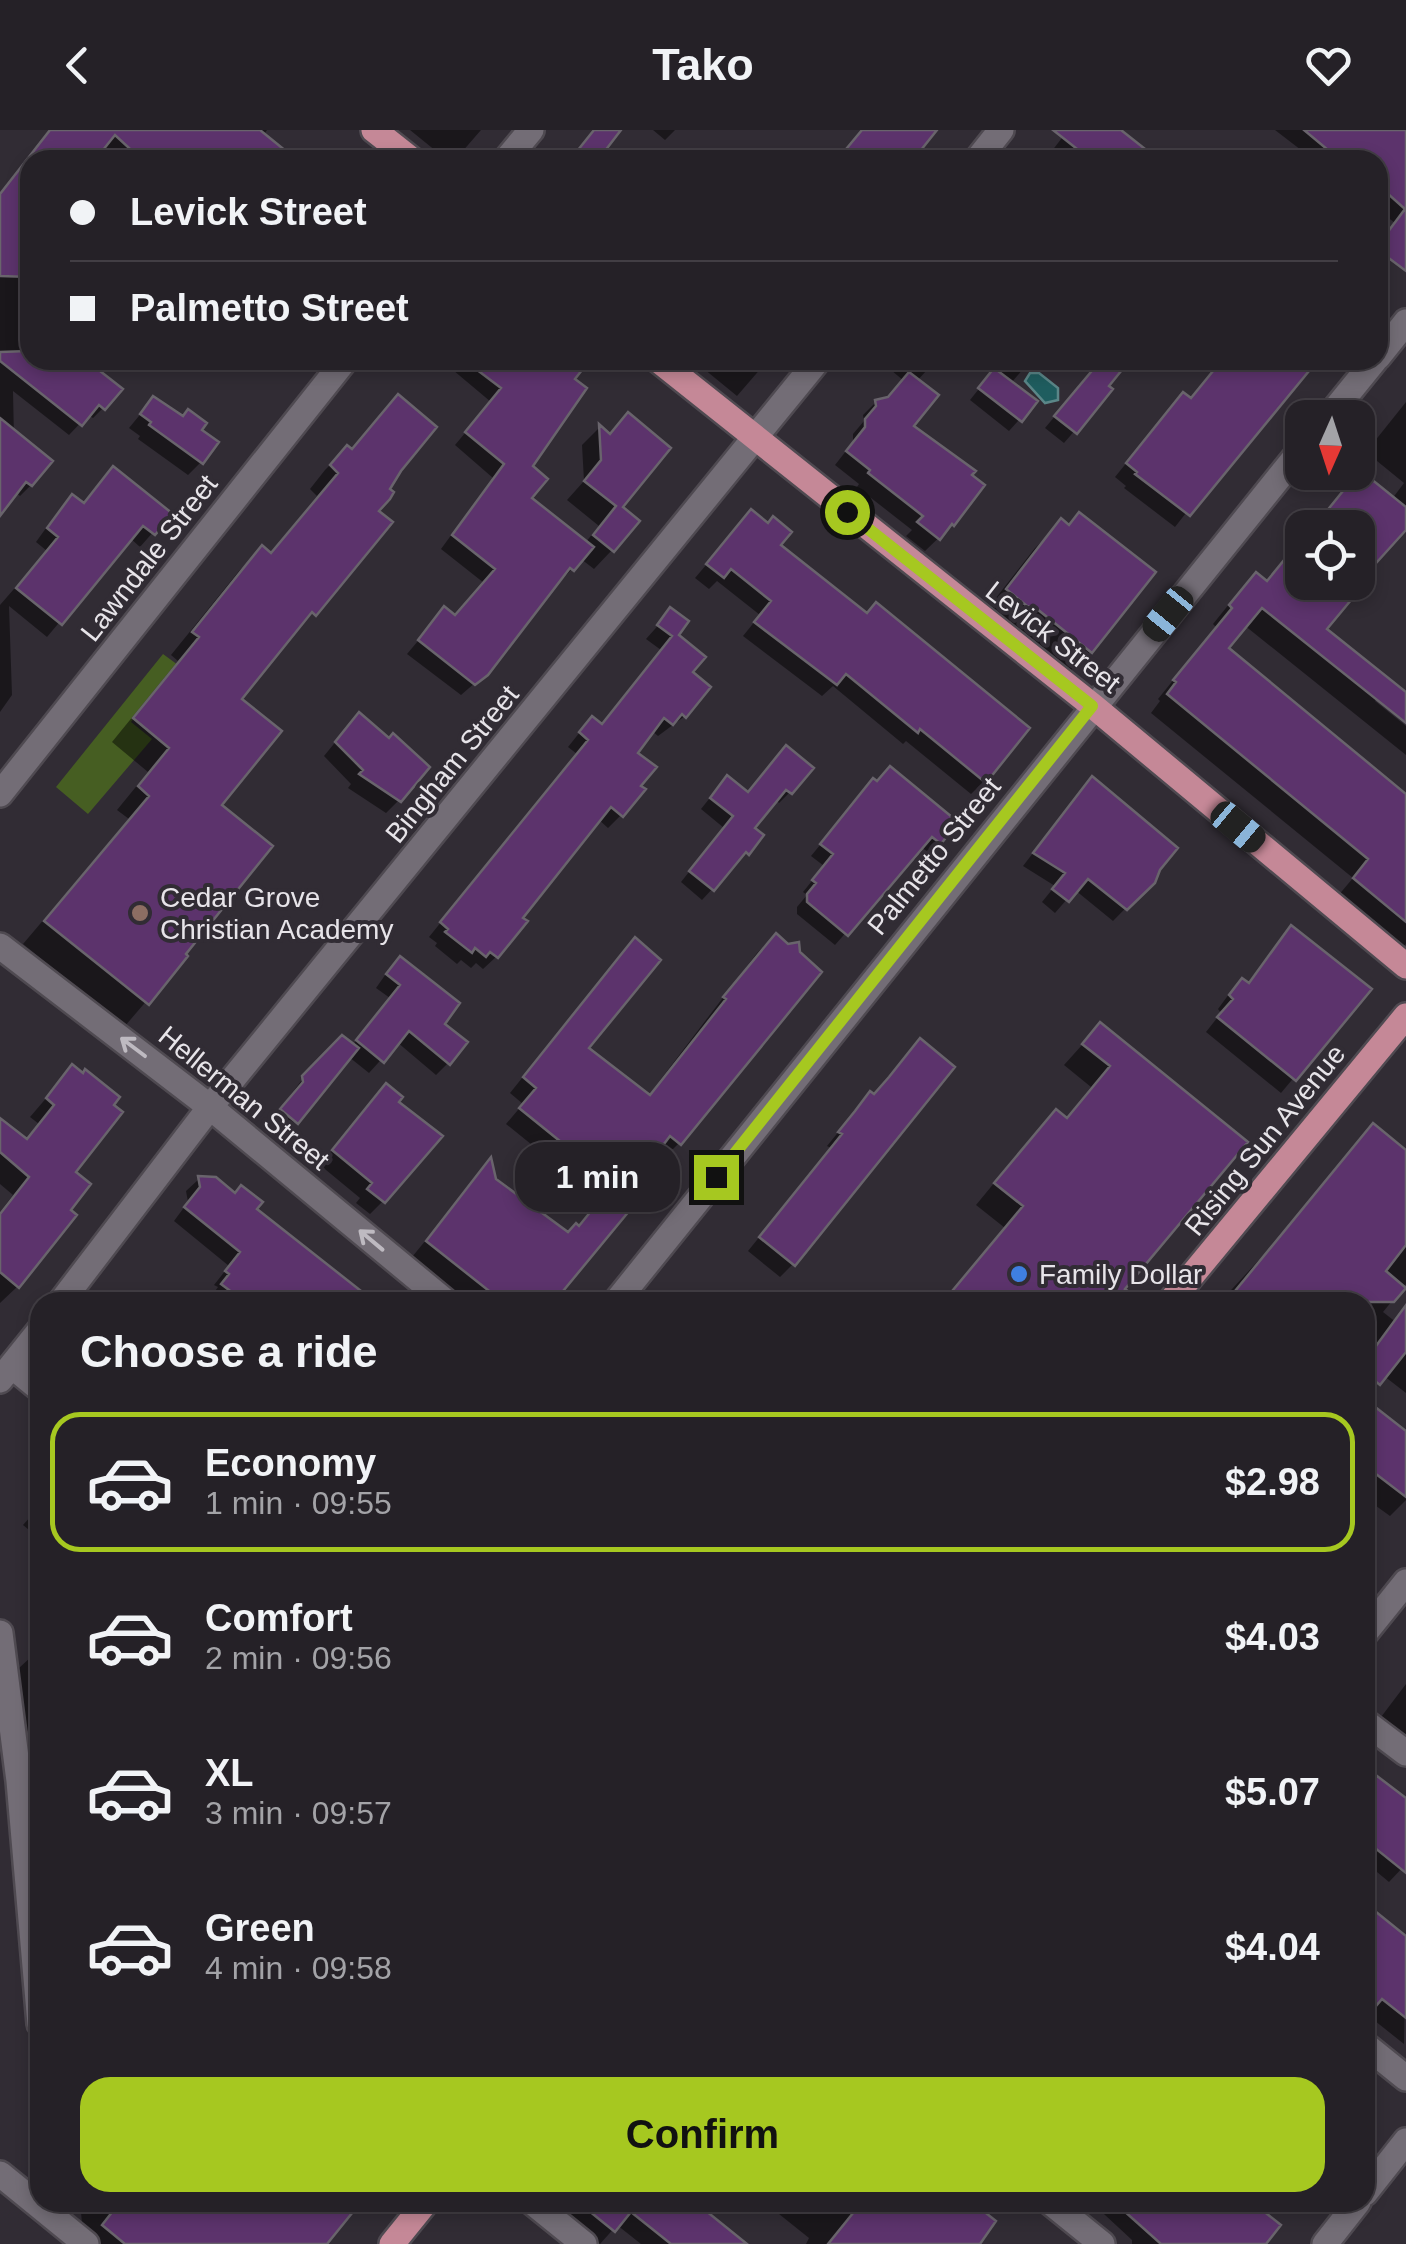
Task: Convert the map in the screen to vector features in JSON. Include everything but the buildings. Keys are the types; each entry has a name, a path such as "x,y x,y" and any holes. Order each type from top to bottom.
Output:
{"main road":[{"path":"374,130 399,150"},
{"name":"Levick Street","path":"670,370 1092,706 1406,966"},
{"name":"Rising Sun Avenue","path":"1178,1292 1406,1016"},
{"path":"392,2244 418,2212"}],"street":[{"path":"514,150 531,130"},
{"path":"985,150 1001,130"},
{"path":"1388,344 1406,322"},
{"name":"Lawndale Street","path":"0,794 337,370"},
{"name":"Bingham Street","path":"69,1292 210,1107 810,370"},
{"path":"1343,400 1367,370"},
{"name":"Palmetto Street","path":"624,1292 1285,470"},
{"name":"Hellerman Street","path":"0,946 210,1107 434,1292"},
{"path":"30,1343 6,1373 30,1384"},
{"path":"1375,1621 1406,1582"},
{"path":"0,1634 9,1774 30,1943"},
{"path":"1375,1730 1406,1753"},
{"path":"9,1774 30,1790"},
{"path":"1375,2053 1406,2078"},
{"path":"1375,2180 1406,2141"},
{"path":"0,2174 30,2199"},
{"path":"544,2212 584,2244"},
{"path":"1062,2212 1102,2244"},
{"path":"1325,2244 1350,2212"},
{"path":"57,2222 86,2244"}],"green space":[{"path":"163,654 178,665 131,722 152,739 88,814 56,787"}],"water":[{"path":"1030,373 1039,373 1058,388 1058,400 1045,403 1025,381"}],"place":[{"name":"Cedar Grove Christian Academy","path":"140,913"},
{"name":"Family Dollar","path":"1019,1274"}],"route":[{"path":"716,1177 1092,706 847,512"}]}
